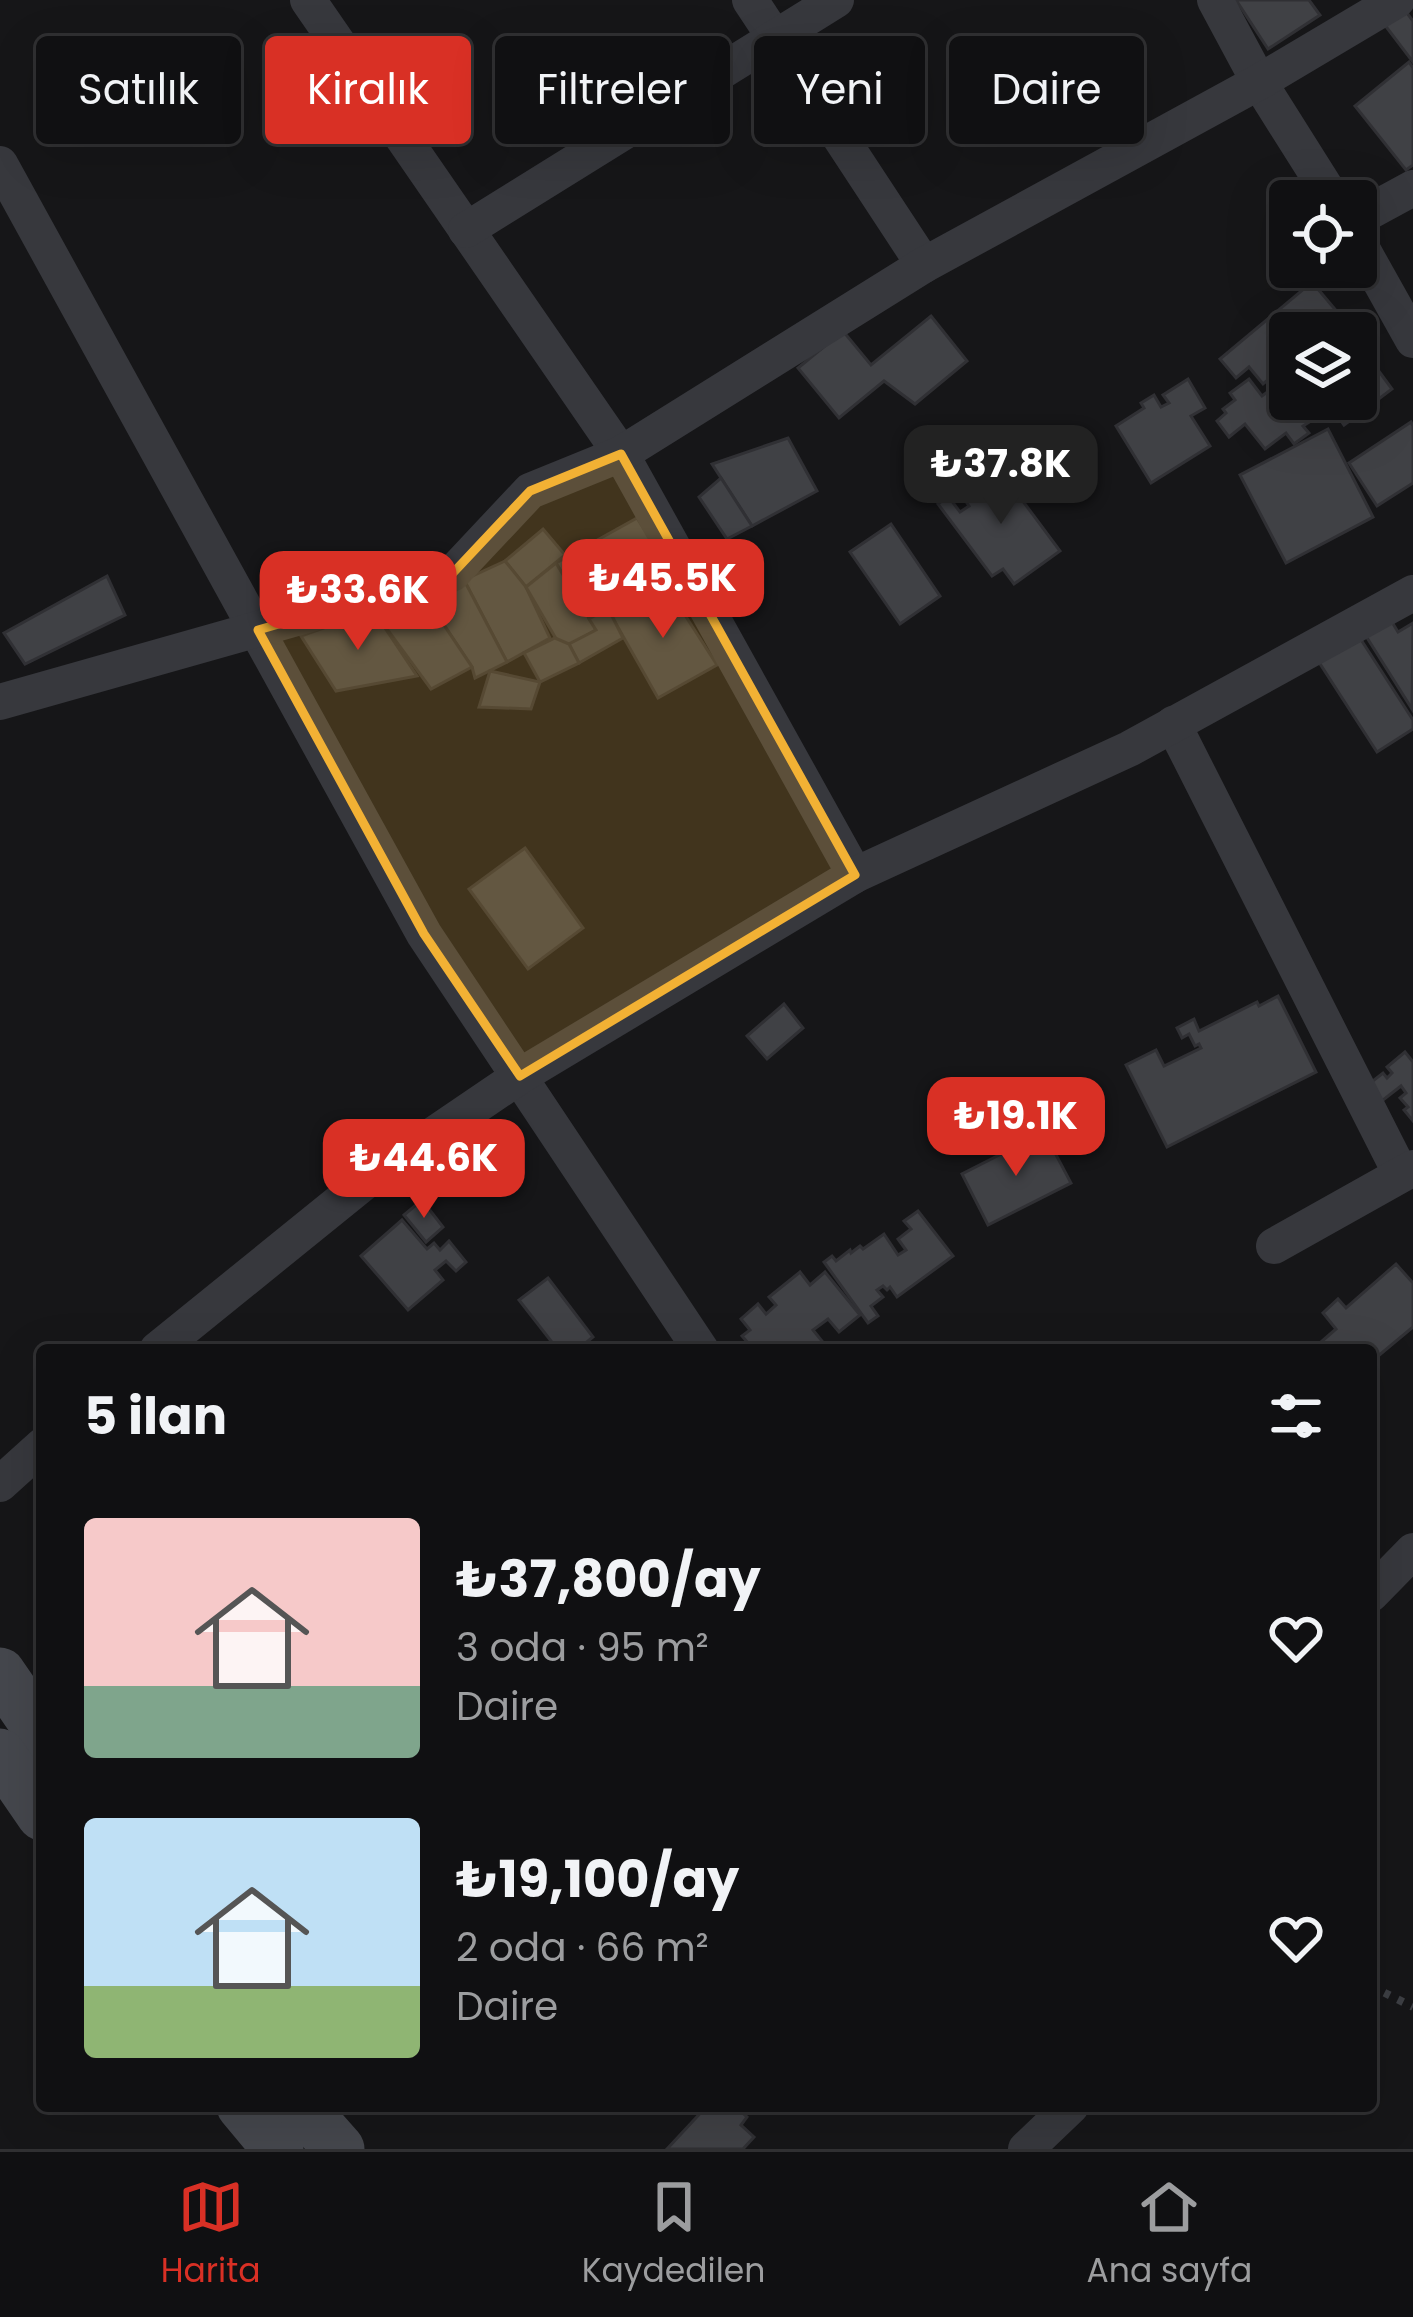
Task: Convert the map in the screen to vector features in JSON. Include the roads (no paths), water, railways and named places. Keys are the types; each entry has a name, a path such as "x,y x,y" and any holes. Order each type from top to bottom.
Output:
{"street":[{"path":"308,0 621,454 855,875"},
{"path":"750,0 773,36"},
{"path":"777,36 836,0"},
{"path":"1215,0 1259,82 1321,180"},
{"path":"0,702 452,574 530,491 621,454 924,265 1259,82 1397,0"},
{"path":"466,230 754,50"},
{"path":"844,144 924,265"},
{"path":"0,164 424,934 697,1344"},
{"path":"1377,208 1413,188"},
{"path":"1377,276 1413,340"},
{"path":"164,1344 367,1180 520,1076 855,875 1129,749 1413,593"},
{"path":"1173,724 1407,1171 1274,1246"},
{"path":"0,1484 36,1451"},
{"path":"1377,1588 1413,1551"},
{"path":"0,1673 36,1725"},
{"path":"0,1754 36,1806"},
{"path":"247,2112 278,2149"},
{"path":"306,2112 340,2149"},
{"path":"1026,2149 1065,2112"}]}
